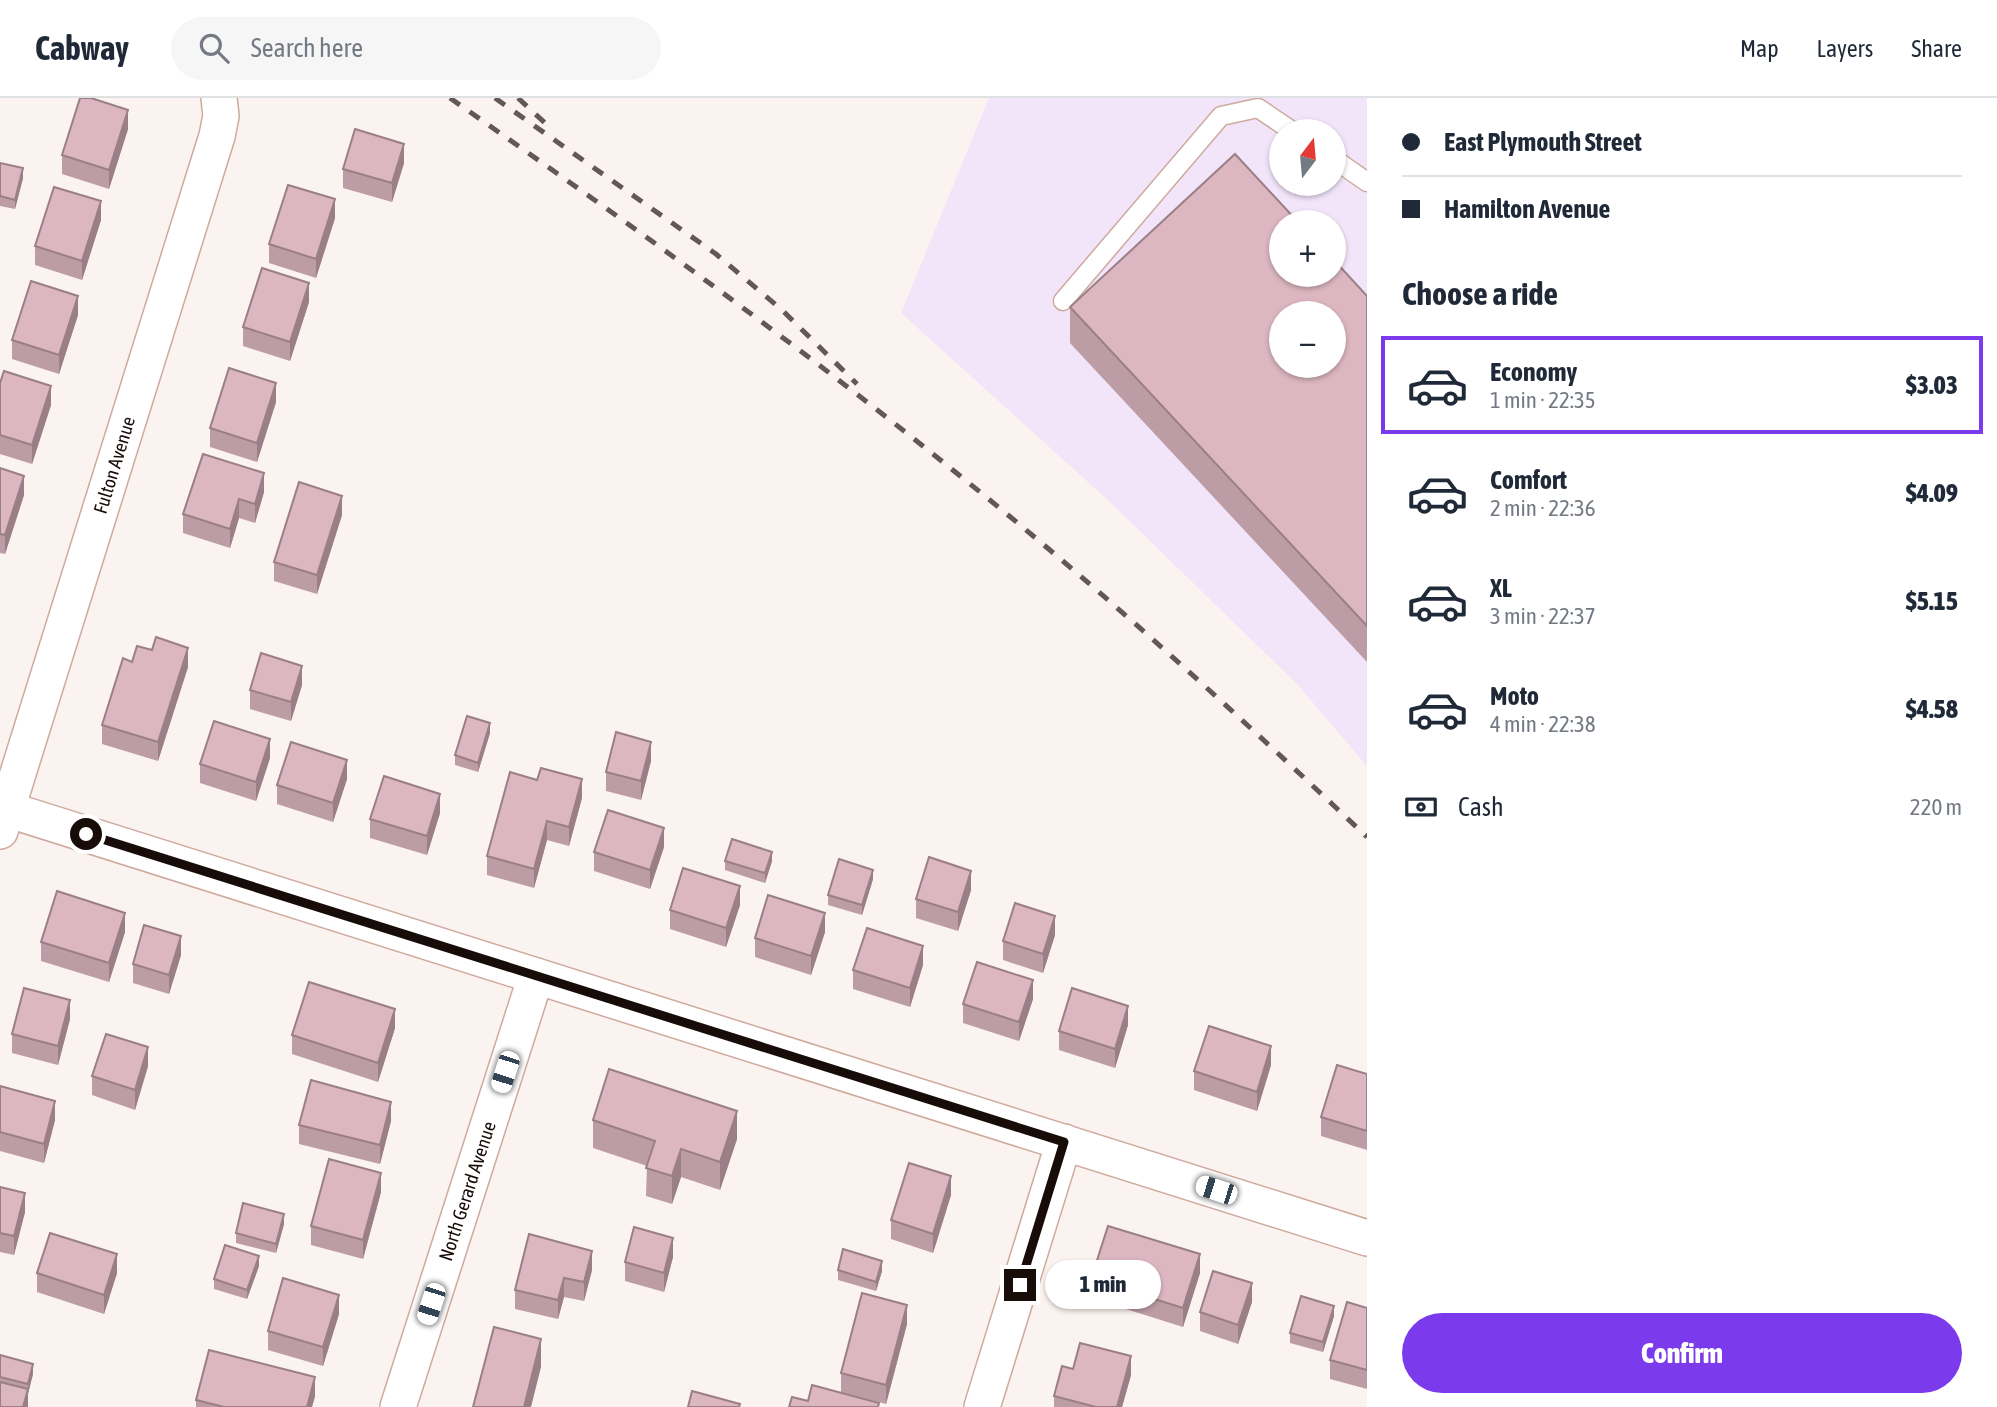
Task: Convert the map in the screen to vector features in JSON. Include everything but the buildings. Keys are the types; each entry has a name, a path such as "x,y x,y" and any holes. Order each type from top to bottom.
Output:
{"street":[{"name":"Fulton Avenue","path":"2,816 217,136 221,116 219,98"},
{"path":"2,816 536,975 1367,1238"},
{"name":"North Gerard Avenue","path":"398,1407 536,975"},
{"path":"982,1407 1064,1142"}],"lane":[{"path":"1063,301 1222,116 1258,108 1274,119"},
{"path":"1346,167 1367,182"}],"shaded area":[{"path":"989,98 1367,98 1367,766 1297,684 1110,502 901,313"}],"railway":[{"path":"450,98 708,282 835,377 959,475 1167,652 1367,837"},
{"path":"495,98 716,254 782,310 857,384"},
{"path":"518,98 545,123"}],"route":[{"path":"86,834 1064,1142 1020,1285"}]}
